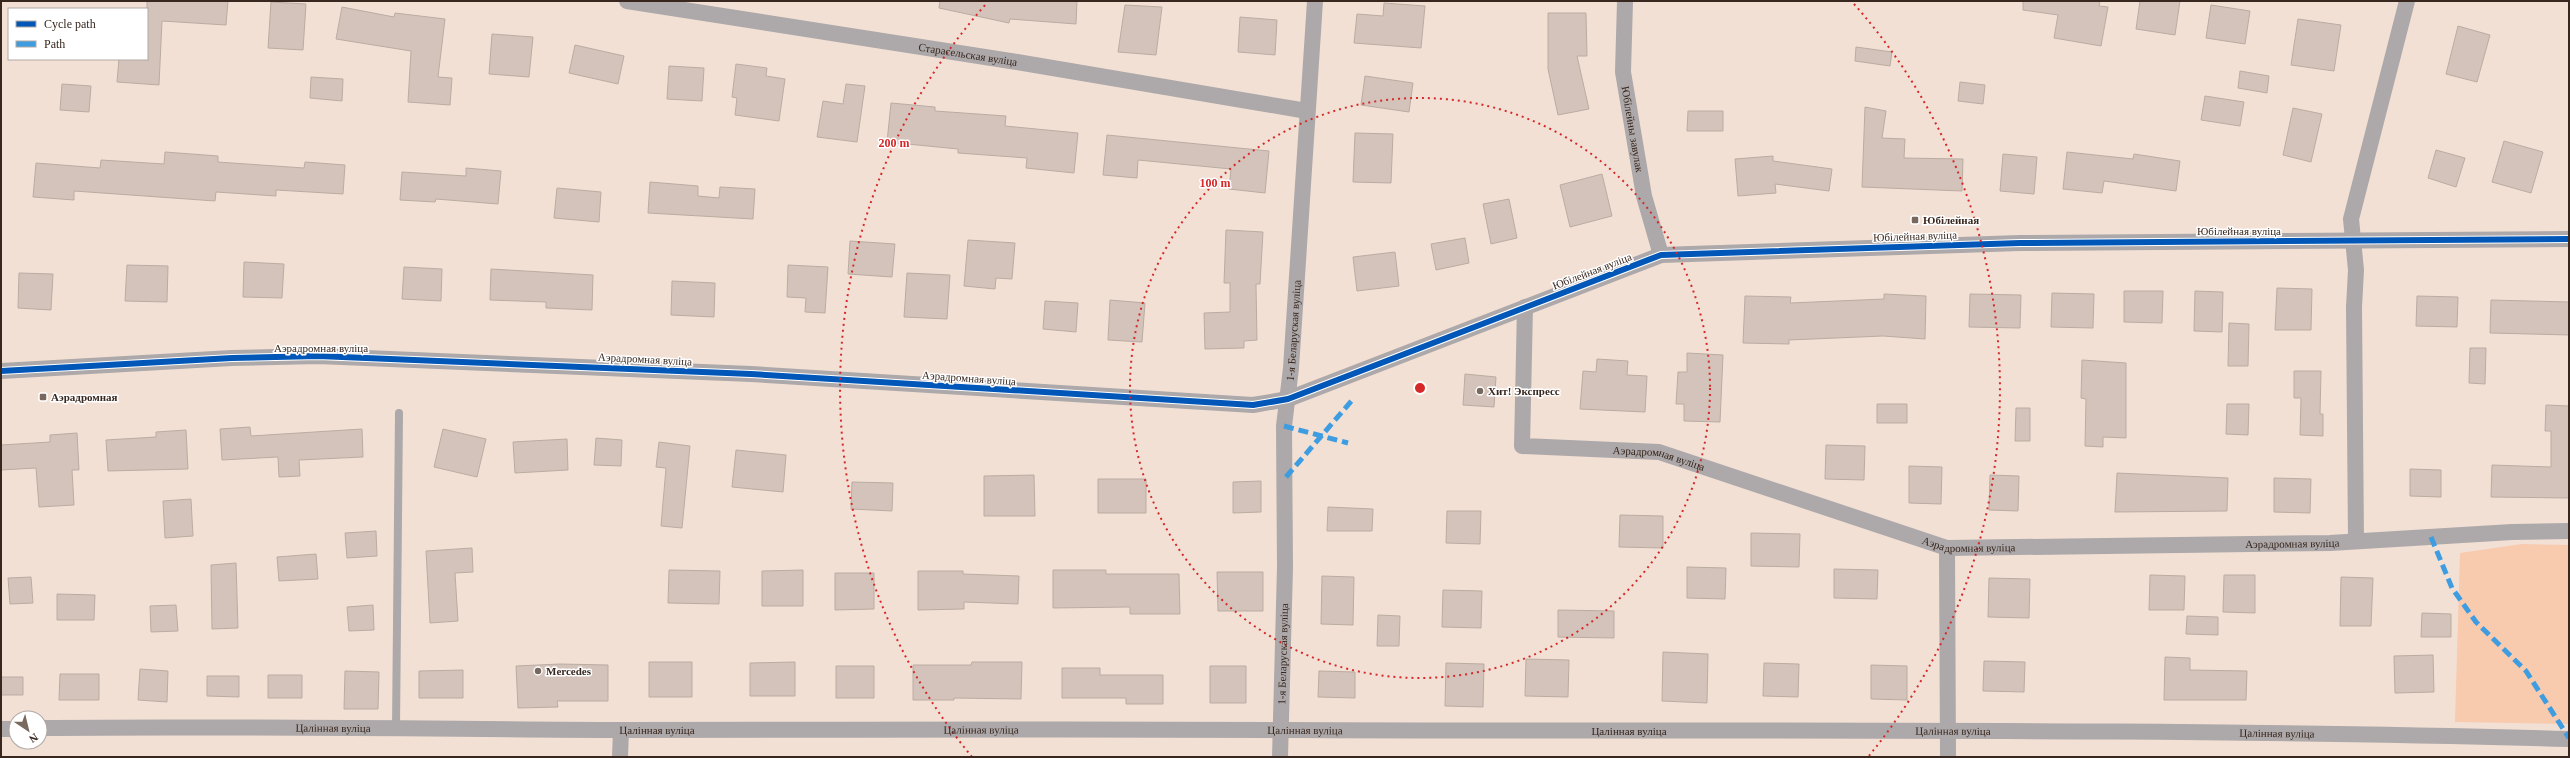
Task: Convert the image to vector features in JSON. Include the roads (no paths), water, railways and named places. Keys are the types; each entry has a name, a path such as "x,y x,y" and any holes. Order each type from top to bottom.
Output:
{"street":[{"name":"Старасельская вуліца","path":"627,1 1009,60 1308,111"},
{"name":"1-я Беларуская вуліца","path":"1280,757 1286,567 1284,426 1288,399 1315,1"},
{"name":"Юбілейны завулак","path":"1625,1 1623,72 1644,196 1661,255"},
{"path":"2356,541 2356,270 2351,219 2407,1"},
{"name":"Юбілейная вуліца","path":"1288,399 1661,255 2020,242 2569,240"},
{"name":"Аэрадромная вуліца","path":"1525,307 1522,446 1659,452 1947,548 2356,541 2512,532 2569,531"},
{"name":"Аэрадромная вуліца","path":"1,371 232,358 318,356 751,374 1232,404 1270,403 1288,399"},
{"path":"1947,548 1948,757"},
{"name":"Цалінная вуліца","path":"48,728 237,726 621,730 1948,730 2318,732 2569,739"},
{"path":"620,757 621,730"}],"lane":[{"path":"396,728 399,413"}],"place":[{"name":"Юбілейная","path":"1915,220"},
{"name":"Хит! Экспресс","path":"1480,391"},
{"name":"Аэрадромная","path":"43,397"},
{"name":"Mercedes","path":"538,671"}]}
